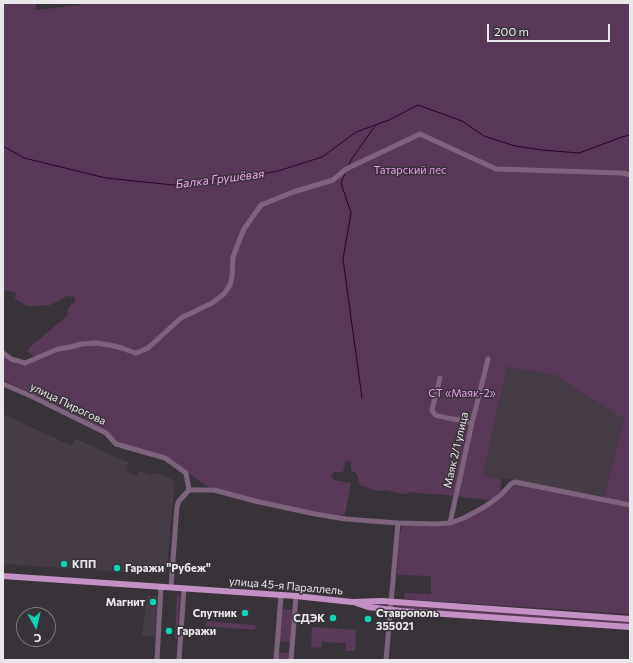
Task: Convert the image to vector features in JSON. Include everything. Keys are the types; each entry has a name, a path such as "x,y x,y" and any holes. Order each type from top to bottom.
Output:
{"main road":[{"name":"улица 45-я Параллель","path":"3,576 296,596 352,602 391,602 630,619"},
{"name":"улица 45-я Параллель","path":"352,602 368,607 391,610 630,627"}],"street":[{"path":"3,353 12,359 25,363 58,349 82,344 95,343 110,345 135,353 148,348 181,318 212,303 224,294 230,285 233,257 241,236 261,205 293,192 333,180 346,169 420,134 496,168 623,173 630,175"},
{"name":"Маяк 2/1 улица","path":"450,523 488,359"},
{"path":"440,378 432,410 435,415 443,418 472,423"},
{"name":"улица Пирогова","path":"3,384 106,433 116,444 165,458 186,473 189,490"},
{"path":"171,588 177,506 179,501 189,490 214,490 255,501 315,514 398,523 450,523 464,518 486,506 515,482 630,505"},
{"path":"386,660 398,523"},
{"path":"157,660 161,587"},
{"path":"179,660 184,588"},
{"path":"276,660 281,595"},
{"path":"291,660 296,596"}],"shaded area":[{"path":"507,367 555,375 624,419 604,497 483,476"},
{"path":"3,414 72,446 76,439 129,463 126,470 136,476 139,471 151,475 152,473 164,475 175,482 166,575 3,564"},
{"path":"147,596 158,597 155,637 142,636"}],"green space":[{"name":"Татарский лес","path":"3,3 36,3 36,10 81,5 82,3 630,3 630,503 604,497 624,419 555,375 507,367 483,476 502,479 500,489 507,492 516,485 521,485 630,507 630,614 405,599 404,593 431,594 431,576 397,575 399,539 402,526 436,527 459,523 491,505 489,500 438,494 409,492 401,494 387,490 377,491 360,485 357,474 351,470 351,462 345,461 343,472 334,472 331,478 351,483 345,514 341,515 316,512 257,499 206,486 164,455 123,444 116,440 108,432 84,420 84,418 3,380 3,356 16,363 24,365 37,359 27,351 67,316 68,309 75,301 75,297 67,296 50,305 27,306 15,299 16,293 7,290 3,291"},
{"path":"177,595 180,596 177,639 175,639"},
{"path":"393,604 630,621 630,624 393,608"},
{"path":"282,609 292,610 290,642 279,641"},
{"path":"206,621 256,625 255,630 206,626"},
{"path":"312,627 356,630 355,651 346,651 346,643 322,642 321,648 311,647"},
{"path":"279,653 289,653 289,660 278,660"}],"waterway":[{"name":"Балка Грушёвая","path":"3,146 24,158 106,178 173,185 236,179 278,171 322,157 356,132 389,120 418,105 462,121 484,136 515,146 542,150 579,153 630,135"},
{"path":"349,165 375,126"},
{"path":"345,173 341,183 351,213 343,259 362,398"}],"place":[{"name":"КПП","path":"64,564"},
{"name":"Гаражи \"Рубеж\"","path":"117,568"},
{"name":"Магнит","path":"153,602"},
{"name":"Спутник","path":"245,613"},
{"name":"СДЭК","path":"333,618"},
{"name":"Ставрополь 355021","path":"368,619"},
{"name":"Гаражи","path":"169,631"}],"park label":[{"name":"СТ «Маяк-2»","path":"462,393"}]}
